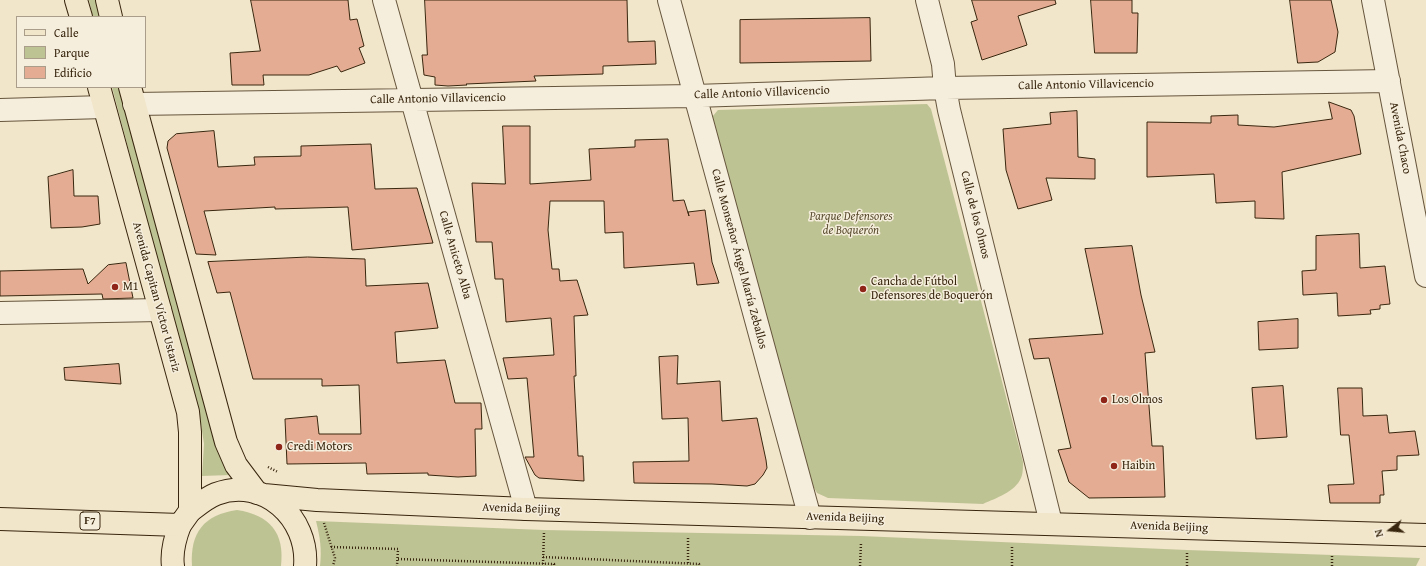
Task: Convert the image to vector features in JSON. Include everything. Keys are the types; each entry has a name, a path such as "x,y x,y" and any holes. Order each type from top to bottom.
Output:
{"main road":[{"path":"76,0 81,16"},
{"path":"107,0 111,16"},
{"path":"132,95 226,442 236,465 260,494 275,501 292,518 299,529 303,540 305,566"},
{"name":"Avenida Capitan Víctor Ustariz","path":"102,97 188,412 190,432 185,518 175,537 173,566"},
{"name":"Avenida Beijing","path":"185,518 204,500 216,494 244,490 260,494 317,500 536,509 1426,535"},
{"name":"F7","path":"0,518 185,518"}],"street":[{"name":"Calle Aniceto Alba","path":"384,0 412,100 536,509"},
{"name":"Calle Monseñor Ángel María Zeballos","path":"669,0 810,518"},
{"name":"Calle de los Olmos","path":"927,0 943,64 949,110 1051,523"},
{"name":"Avenida Chaco","path":"1373,0 1426,276"},
{"name":"Calle Antonio Villavicencio","path":"132,95 412,100 694,96 945,88 1389,81"},
{"path":"0,110 102,97"},
{"path":"0,313 160,310"}],"path":[{"path":"536,509 543,564"},
{"path":"331,547 398,549 397,566"},
{"path":"543,557 699,564 699,566"},
{"path":"398,559 554,564 554,566"}],"green space":[{"path":"89,0 97,0 101,16 93,16"},
{"path":"112,88 120,88 213,438 218,453 231,475 202,476 204,444 201,424"},
{"name":"Parque Defensores de Boquerón","path":"927,104 931,109 1023,462 1022,475 1018,483 1010,491 983,504 828,498 817,493 809,479 712,117 718,110"},
{"path":"237,510 249,512 258,516 273,528 278,535 280,544 282,554 281,566 192,566 194,544 201,527 216,516"},
{"path":"316,521 544,530 861,536 1420,558 1416,566 320,566 321,554 319,532"}],"building":[{"path":"251,0 348,0 350,20 357,19 364,46 359,48 365,63 341,72 337,66 309,75 263,75 264,85 232,85 230,53 260,51"},
{"path":"425,0 627,0 628,42 655,41 656,64 603,66 603,74 534,76 536,81 448,86 435,85 435,77 424,75 422,55 427,55"},
{"path":"972,0 1055,0 1056,4 1018,16 1027,45 982,60 971,22 977,20"},
{"path":"1091,0 1132,0 1132,13 1138,13 1137,53 1095,53"},
{"path":"1290,0 1331,0 1338,32 1335,52 1318,62 1298,63"},
{"path":"870,18 871,61 740,63 740,20"},
{"path":"1329,102 1351,110 1354,116 1361,154 1282,172 1284,219 1255,218 1255,201 1216,203 1214,174 1147,177 1147,122 1211,123 1211,116 1238,115 1238,125 1274,127 1332,119"},
{"path":"1077,111 1078,157 1095,159 1095,179 1046,178 1052,200 1018,209 1006,170 1003,129 1051,124 1050,113"},
{"path":"503,126 530,126 530,184 591,180 589,149 635,147 635,140 668,139 673,201 684,200 689,216 688,212 705,210 712,262 719,283 697,285 694,263 624,268 623,232 605,233 604,201 550,201 548,230 552,269 559,269 560,281 577,280 588,315 574,316 576,376 574,376 578,456 583,456 584,481 539,478 535,475 525,457 534,457 527,378 508,379 503,358 554,355 551,318 506,322 503,279 495,279 492,242 476,242 472,183 505,184"},
{"path":"214,131 218,167 255,165 254,157 301,156 301,146 371,144 375,189 417,188 433,243 352,250 348,207 275,209 275,207 204,211 216,255 196,254 167,148 168,141 176,134"},
{"path":"73,170 74,196 98,196 100,224 82,227 51,228 48,177"},
{"path":"1359,234 1360,268 1385,266 1390,304 1380,305 1380,309 1370,310 1371,314 1338,316 1337,293 1303,295 1302,271 1316,270 1316,236"},
{"path":"1132,246 1141,295 1155,352 1145,353 1152,446 1163,446 1165,497 1089,498 1069,482 1058,450 1071,448 1049,358 1034,359 1029,339 1103,334 1085,249"},
{"path":"308,257 365,259 366,286 428,283 438,328 395,332 397,363 445,360 455,403 481,403 482,429 475,429 476,476 458,477 428,475 428,473 367,474 366,463 287,464 285,419 317,416 319,434 361,434 359,385 322,386 322,379 253,379 230,292 217,293 208,262"},
{"path":"126,263 133,298 103,299 102,294 0,296 0,271 83,269 88,284 108,265"},
{"path":"1298,319 1298,348 1259,350 1258,322"},
{"path":"678,356 677,384 720,381 722,421 757,418 767,468 755,484 747,486 634,483 633,462 689,461 688,418 662,419 659,357"},
{"path":"119,364 121,384 65,380 64,368"},
{"path":"1283,386 1287,437 1256,439 1252,388"},
{"path":"1338,388 1362,388 1363,416 1387,415 1389,433 1415,431 1419,455 1397,456 1397,470 1382,471 1384,495 1380,495 1380,503 1330,503 1328,485 1354,484 1349,435 1341,435"}],"place":[{"name":"M1","path":"115,287"},
{"name":"Cancha de Fútbol Defensores de Boquerón","path":"863,289"},
{"name":"Los Olmos","path":"1104,400"},
{"name":"Credi Motors","path":"279,447"},
{"name":"Haibin","path":"1114,466"}]}
